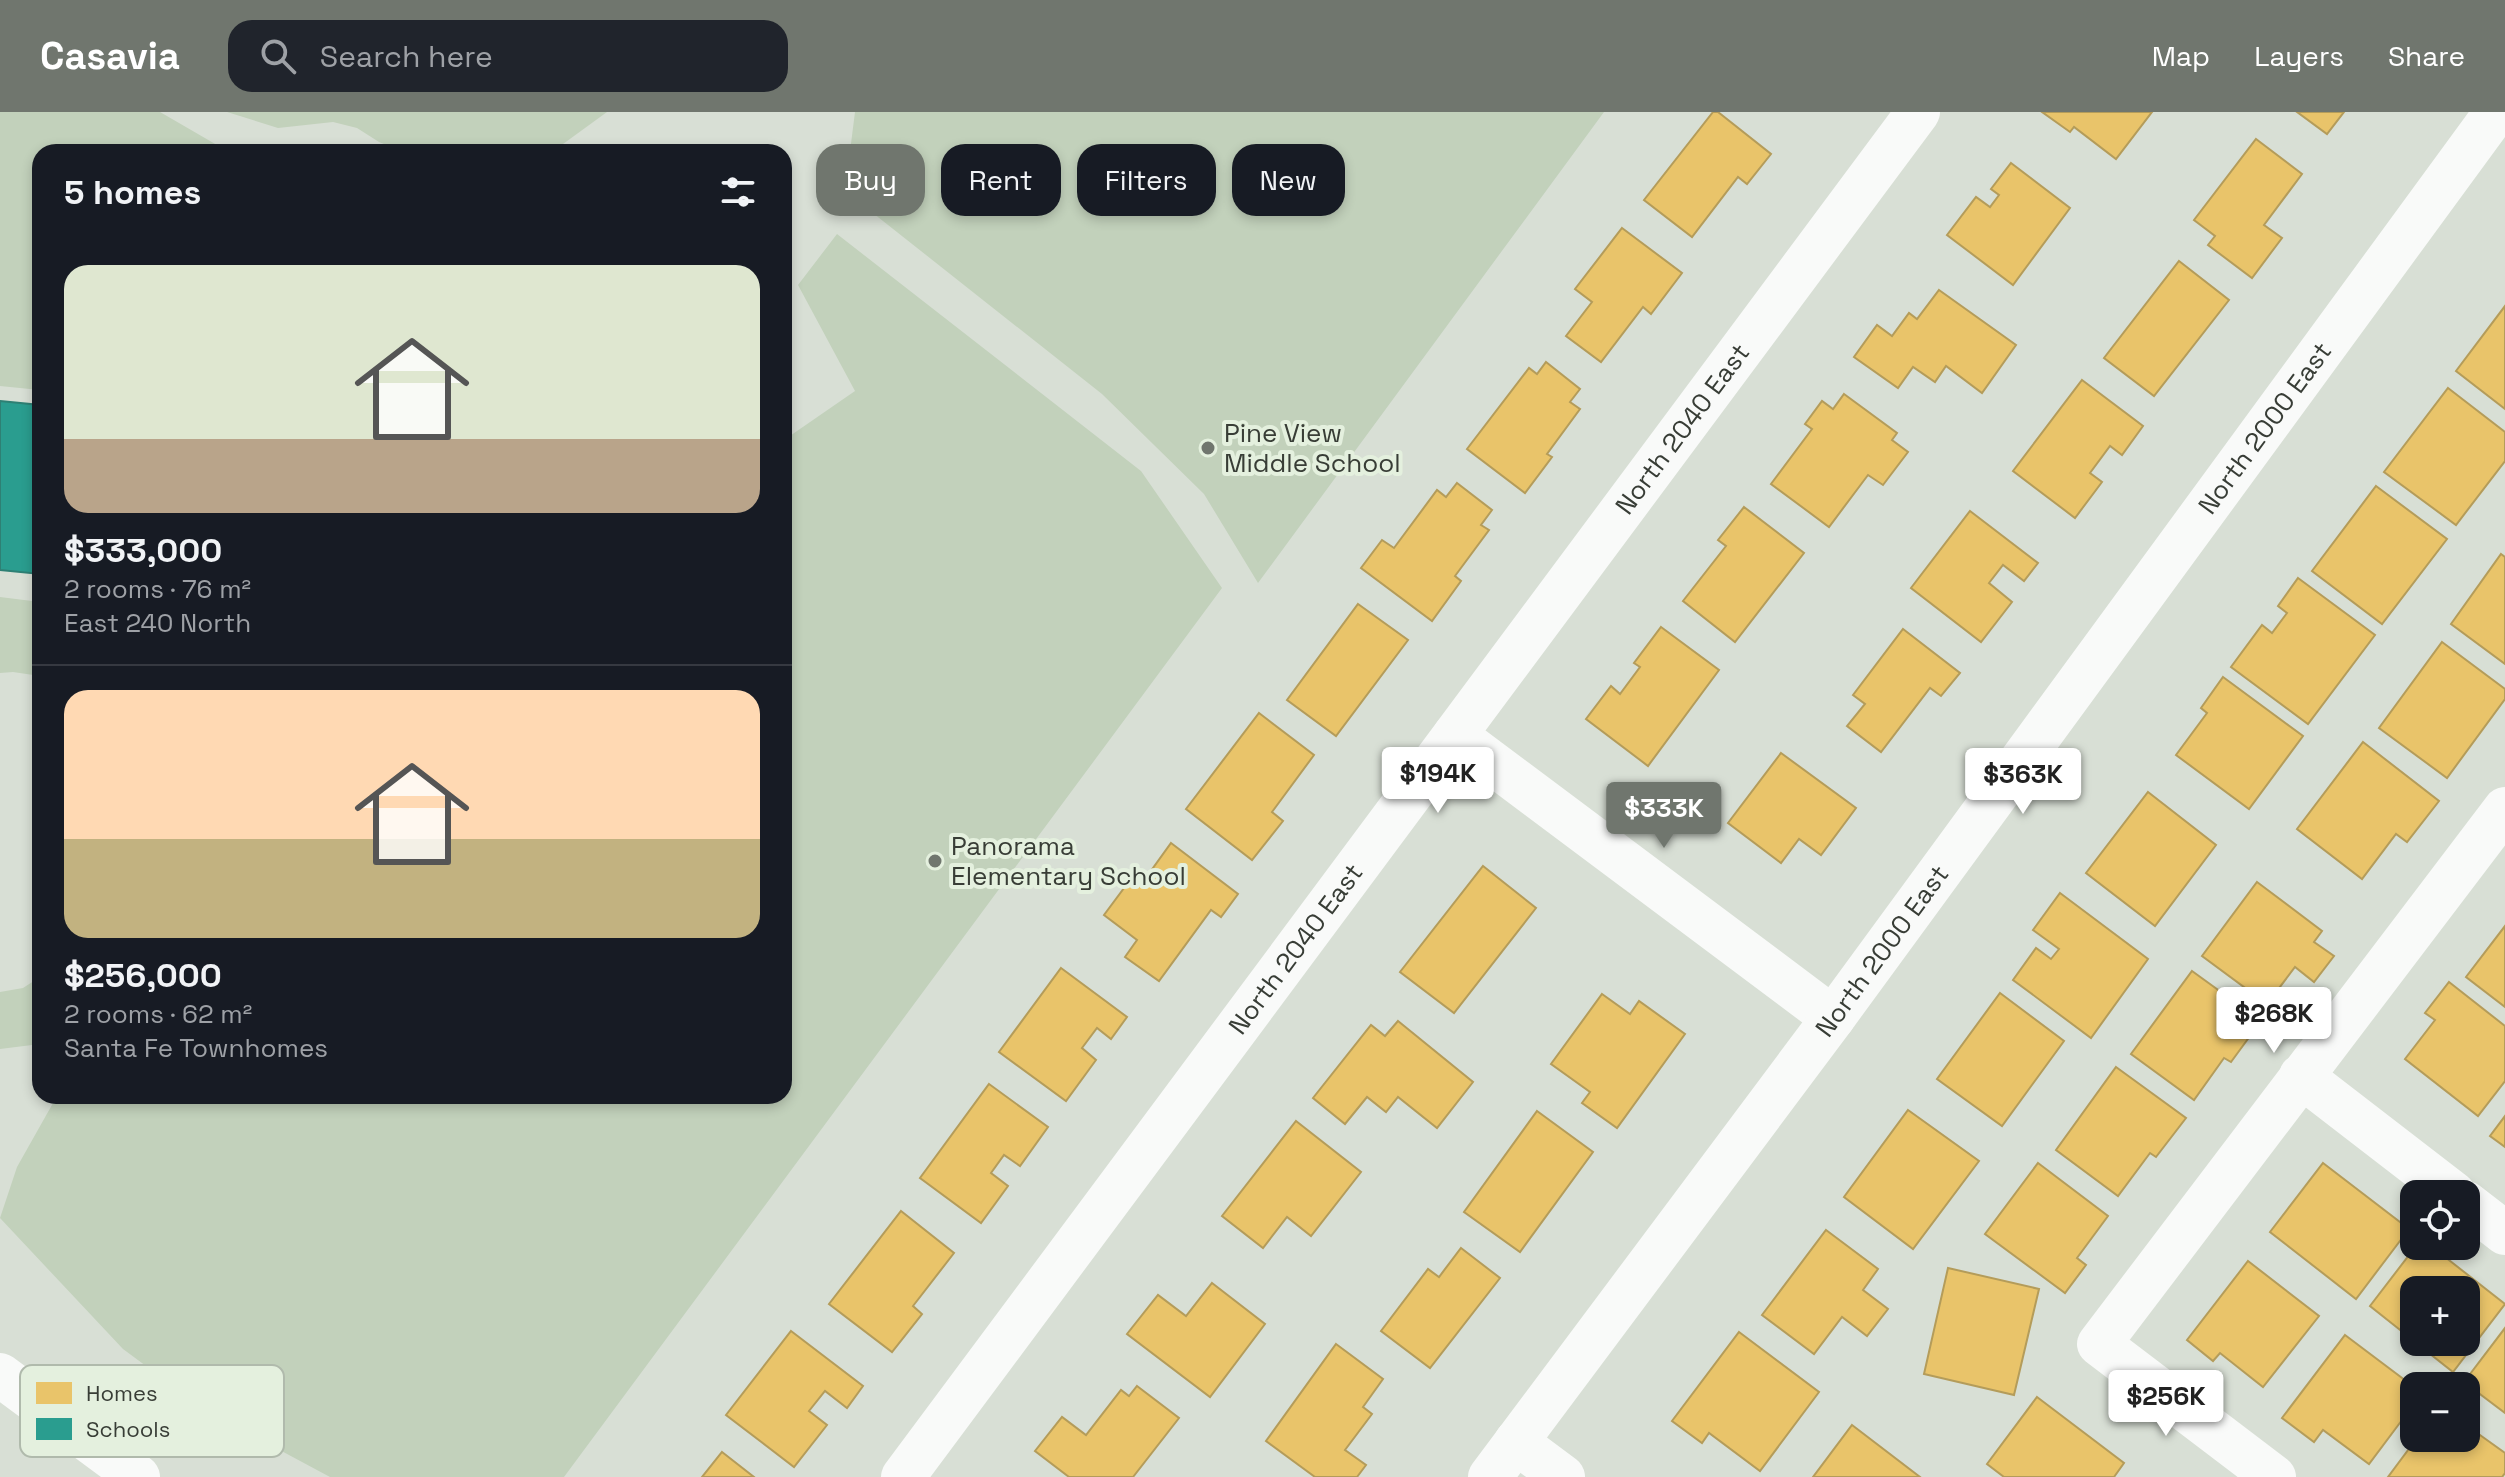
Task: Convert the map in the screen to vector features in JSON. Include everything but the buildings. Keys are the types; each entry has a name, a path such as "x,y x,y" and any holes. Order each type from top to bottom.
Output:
{"street":[{"name":"North 2040 East","path":"903,1477 1918,112"},
{"name":"North 2000 East","path":"1490,1477 1833,1018 2496,112"},
{"path":"1455,735 1833,1018"},
{"path":"2274,1477 2099,1344 2505,809"},
{"path":"2301,1076 2436,1180"},
{"path":"2480,1214 2505,1233"},
{"path":"0,1375 20,1390"},
{"path":"1516,1442 1563,1477"},
{"path":"111,1457 138,1477"}],"green space":[{"path":"0,112 160,112 215,144 32,144 32,389 0,386"},
{"path":"227,112 607,112 563,144 384,144 357,128 333,122 278,128"},
{"path":"855,112 1604,112 1258,583 1204,494 1102,394 877,216 925,216 925,144 851,144"},
{"name":"Panorama Elementary School","path":"837,234 1141,471 1222,588 564,1477 330,1477 284,1452 284,1365 145,1365 123,1349 0,1218 17,1167 52,1104 792,1104 792,434 855,391 798,285"},
{"path":"0,597 32,601 32,675 0,673"},
{"path":"32,982 32,1045 0,1049 0,992 23,988"}],"place":[{"name":"Pine View Middle School","path":"1208,448"},
{"name":"Panorama Elementary School","path":"935,861"}]}
